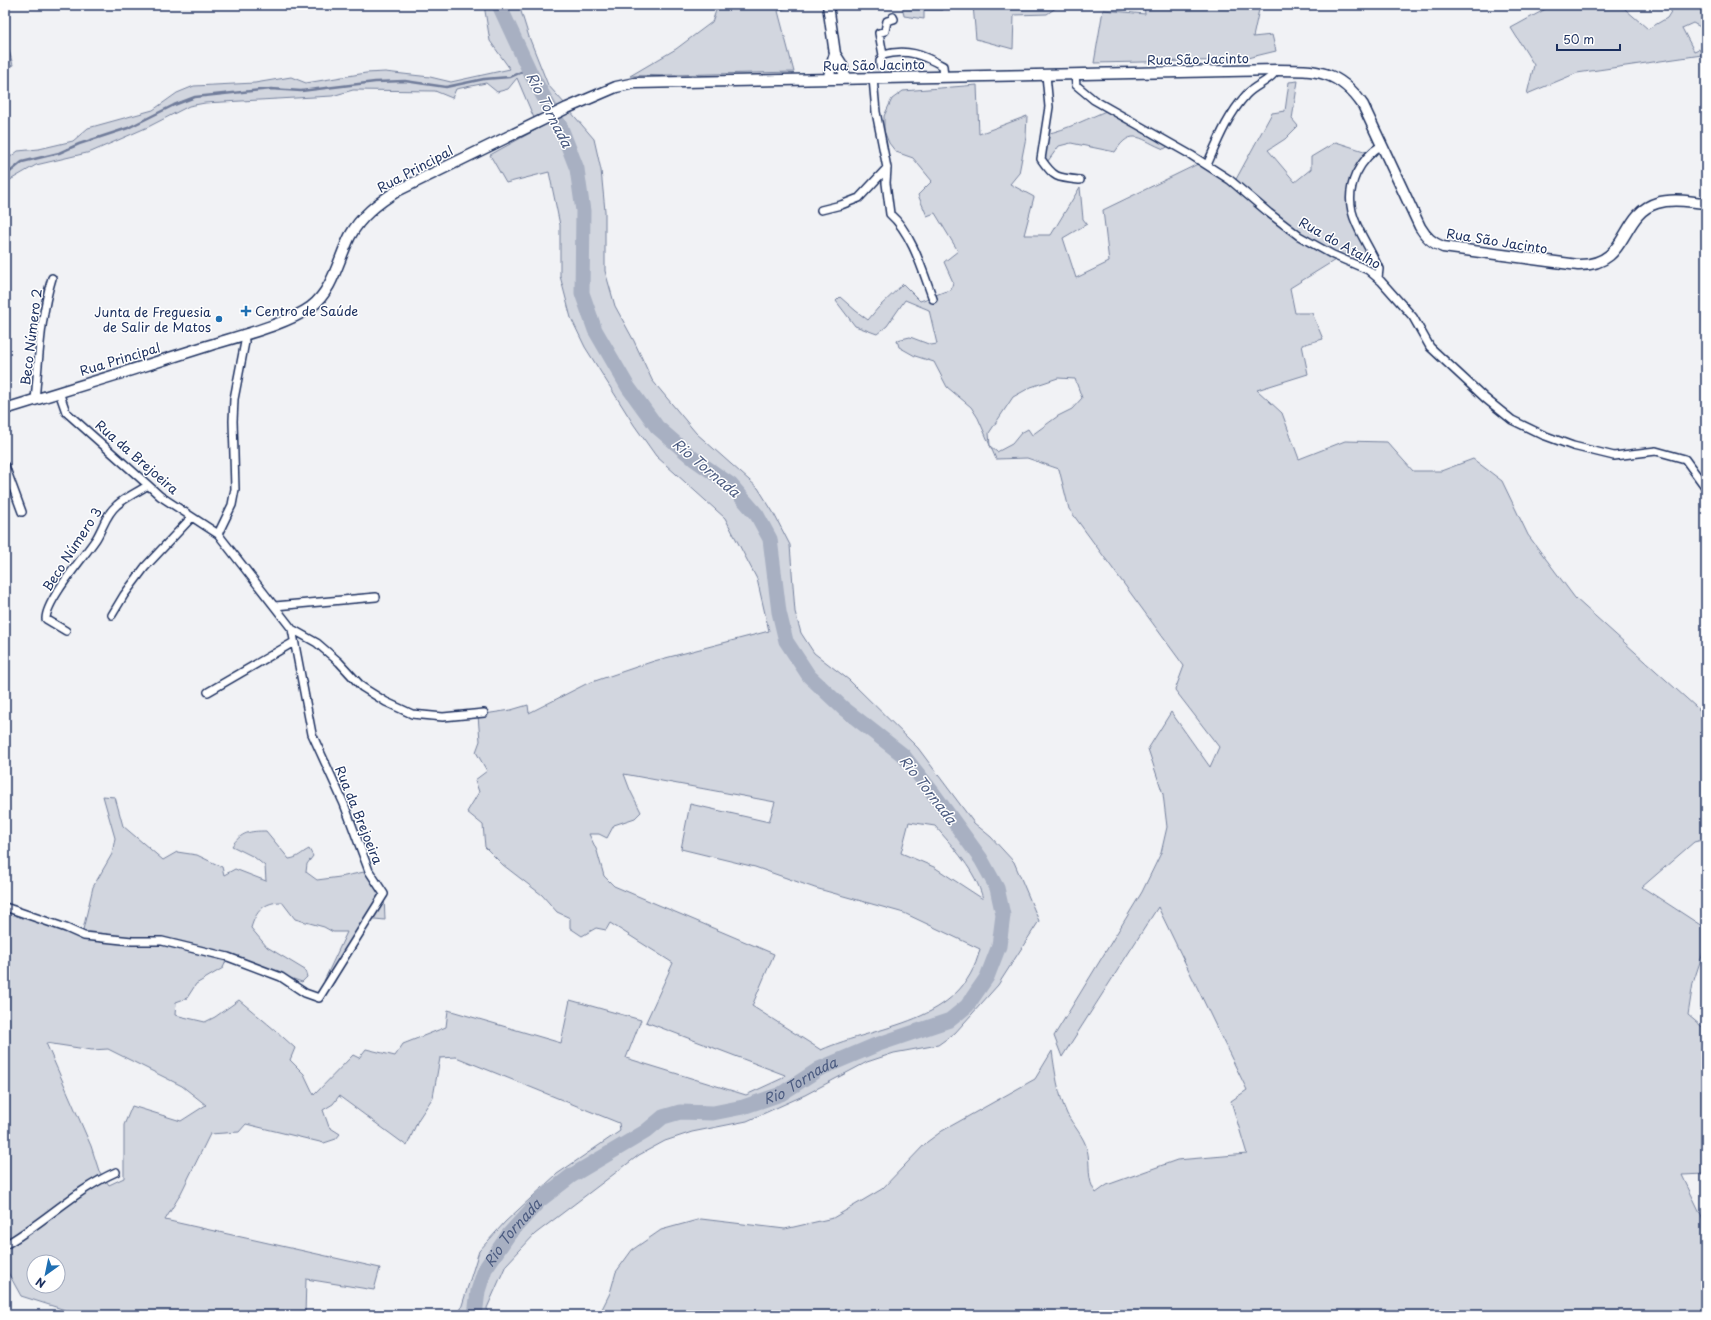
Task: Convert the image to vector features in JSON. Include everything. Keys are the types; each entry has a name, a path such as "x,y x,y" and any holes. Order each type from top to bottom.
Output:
{"main road":[{"path":"826,6 835,54 842,65 845,78"},
{"path":"829,79 835,54"},
{"name":"Rua São Jacinto","path":"543,119 616,87 635,83 1277,70 1312,71 1340,80 1349,87 1363,105 1414,217 1425,235 1437,244 1449,248 1578,266 1592,265 1604,260 1614,252 1637,217 1648,207 1666,201 1706,204"},
{"name":"Rua Principal","path":"5,409 244,334 297,315 319,300 329,285 354,230 366,214 382,200 397,191 543,119"}],"street":[{"path":"884,55 878,33 885,31 887,21 894,19 893,18"},
{"path":"880,65 880,61 884,55 895,52 911,52 930,59 943,66 944,77"},
{"path":"1207,165 1233,110 1248,93 1272,78 1277,70"},
{"name":"Rua do Atalho","path":"1075,74 1076,84 1094,100 1207,165 1230,180 1299,236 1368,270 1378,278 1413,317 1430,347 1486,399 1512,420 1573,446 1614,456 1656,451 1685,459 1706,488"},
{"path":"1046,75 1049,106 1041,159 1052,174 1064,179 1080,180"},
{"path":"873,78 876,112 887,168 886,183 890,214 898,221 906,234 922,267 933,299"},
{"path":"1378,278 1379,269 1353,217 1349,199 1352,183 1360,166 1372,150 1382,145"},
{"path":"821,210 841,206 859,198 887,168"},
{"name":"Beco Número 2","path":"35,400 42,329 48,292 52,278"},
{"path":"218,534 232,505 235,489 233,421 234,399 245,342 244,334"},
{"name":"Rua da Brejoeira","path":"5,907 66,928 84,936 132,941 162,941 228,957 281,977 305,993 319,998 384,894 369,871 344,804 312,734 292,629 218,534 160,496 148,486 66,412 59,392"},
{"path":"5,466 22,512"},
{"name":"Beco Número 3","path":"66,631 46,619 48,608 56,594 97,538 109,513 117,505 148,486"},
{"path":"112,615 124,595 145,567 192,517"},
{"path":"275,606 376,596"},
{"path":"292,629 317,643 340,662 362,687 386,702 412,714 443,717 484,713"},
{"path":"208,692 294,642"},
{"path":"5,1245 71,1199 105,1177 116,1172"}],"shaded area":[{"path":"484,5 519,5 529,37 548,85 565,104 534,118 517,78 508,89 497,92 486,83 456,89 452,98 435,91 353,90 332,96 205,103 189,106 148,127 91,152 36,165 5,183 5,161 18,151 39,149 73,141 88,128 153,110 177,93 194,86 255,83 291,77 306,83 366,73 385,72 430,77 451,82 510,69 490,41"},
{"path":"718,5 795,5 778,11 794,72 630,76 676,49 712,22"},
{"path":"902,5 943,5 943,10 924,10 924,19 904,16"},
{"path":"973,5 1060,5 1047,14 1014,15 1013,49 976,39"},
{"path":"1144,5 1260,5 1253,37 1272,35 1276,51 1239,60 1094,63 1103,10 1145,14"},
{"path":"1553,5 1623,5 1626,10 1648,29 1667,18 1672,10 1663,5 1706,5 1706,30 1693,23 1682,28 1694,51 1699,49 1702,55 1577,73 1527,94 1534,65 1511,28"},
{"path":"5,36 13,65 5,69"},
{"path":"1298,81 1292,119 1298,126 1285,139 1268,150 1295,182 1311,169 1311,157 1336,142 1370,153 1360,166 1349,199 1375,259 1378,278 1340,257 1290,288 1295,313 1312,313 1323,339 1302,345 1308,374 1257,390 1282,413 1299,459 1345,441 1387,442 1413,471 1441,471 1473,459 1502,481 1528,535 1575,598 1706,716 1706,839 1694,842 1642,887 1705,928 1705,947 1693,983 1688,1015 1706,1030 1706,1174 1682,1175 1706,1225 1706,1315 599,1315 610,1293 616,1272 632,1250 661,1230 701,1219 785,1229 833,1218 882,1189 927,1142 942,1131 1035,1079 1052,1051 1061,1099 1067,1114 1086,1145 1091,1183 1096,1193 1107,1185 1177,1160 1247,1154 1231,1101 1247,1090 1158,907 1062,1057 1054,1036 1142,892 1161,853 1167,827 1163,794 1148,749 1171,712 1210,767 1219,747 1175,690 1184,666 1069,509 1059,469 1027,458 996,459 990,446 997,452 1012,444 1021,433 1028,429 1032,435 1058,416 1072,409 1082,398 1075,379 1058,378 1031,387 1013,397 989,433 990,445 978,418 971,407 947,387 934,362 915,356 899,347 897,340 910,337 931,345 937,344 929,310 905,300 887,326 877,334 855,326 836,301 840,297 868,320 903,284 920,301 951,290 953,282 944,262 958,251 935,213 927,216 918,195 932,181 913,158 896,152 889,143 884,131 884,116 892,99 903,91 977,85 979,134 1027,116 1026,137 1019,173 1010,184 1034,197 1024,235 1051,235 1080,187 1083,219 1087,224 1063,238 1076,278 1109,262 1103,210 1202,162 1234,183 1272,113 1285,111 1289,82"},
{"path":"1111,109 1172,144 1164,149 1138,137 1132,137 1121,144 1115,152 1071,143 1059,146 1045,165 1041,159 1045,134 1070,126"},
{"path":"570,111 594,139 601,170 605,211 605,271 615,306 634,341 652,380 696,433 758,488 773,512 790,545 795,612 801,633 814,653 849,680 918,748 974,823 991,837 1014,862 1039,921 998,985 955,1033 938,1045 894,1053 867,1062 805,1095 747,1121 692,1132 665,1141 639,1155 535,1234 506,1265 487,1308 488,1315 459,1315 479,1251 505,1222 557,1174 620,1131 619,1123 456,1057 440,1058 433,1097 418,1120 407,1146 339,1096 333,1104 323,1110 329,1127 340,1134 336,1139 324,1143 246,1124 239,1132 210,1134 180,1195 165,1220 380,1268 374,1290 306,1279 305,1315 81,1315 21,1296 5,1267 5,909 82,934 93,887 112,854 115,838 103,796 115,797 123,826 163,860 177,852 197,855 222,867 224,875 235,869 266,881 265,866 254,857 232,846 235,841 246,833 266,831 289,859 309,849 313,856 307,864 306,872 317,880 369,871 384,894 385,920 365,918 334,983 324,981 347,932 333,932 324,927 295,919 282,902 276,902 266,906 258,912 251,928 267,947 305,970 307,977 302,982 229,954 223,968 196,984 187,998 176,1002 175,1015 205,1022 215,1017 239,1000 295,1048 290,1060 304,1074 314,1095 353,1055 359,1058 366,1049 395,1056 403,1044 446,1027 448,1010 561,1043 570,1000 641,1020 626,1058 746,1095 783,1078 785,1075 646,1022 673,963 610,923 606,930 596,928 582,936 570,928 570,918 557,912 542,895 503,865 485,847 483,825 467,812 479,792 475,780 487,771 476,752 480,741 478,715 511,710 528,705 529,713 586,684 654,661 769,631 757,579 725,518 656,456 634,425 585,347 571,318 560,276 560,225 549,172 506,183 490,155","holes":["624,774 775,802 769,822 690,804 681,849 755,867 815,888 904,913 980,949 970,974 956,993 937,1008 892,1027 844,1041 821,1050 752,1006 774,954 614,886 604,876 597,851 589,834 599,834 607,838 614,825 635,818 641,812","909,822 935,826 969,869 980,889 983,899 934,867 901,853","46,1043 92,1050 108,1049 182,1086 206,1105 181,1121 132,1106 124,1125 124,1178 109,1185 99,1171 91,1146"]}],"waterway":[{"name":"Rio Tornada","path":"475,1315 478,1291 485,1269 509,1234 540,1200 571,1176 645,1132 663,1117 680,1112 713,1113 743,1107 781,1094 819,1069 876,1045 950,1020 967,1006 987,977 999,946 1003,915 997,888 981,859 933,793 903,755 843,708 809,676 786,641 779,612 770,539 757,515 731,485 694,459 657,427 628,387 595,330 582,293 583,211 577,169 561,128 530,72 499,5"},
{"path":"5,176 22,162 59,153 79,144 128,128 174,105 195,97 271,89 301,91 375,82 405,81 446,87 484,79 510,77 528,69"}],"place":[{"name":"Centro de Saúde","path":"246,311"},
{"name":"Junta de Freguesia de Salir de Matos","path":"219,319"}]}
